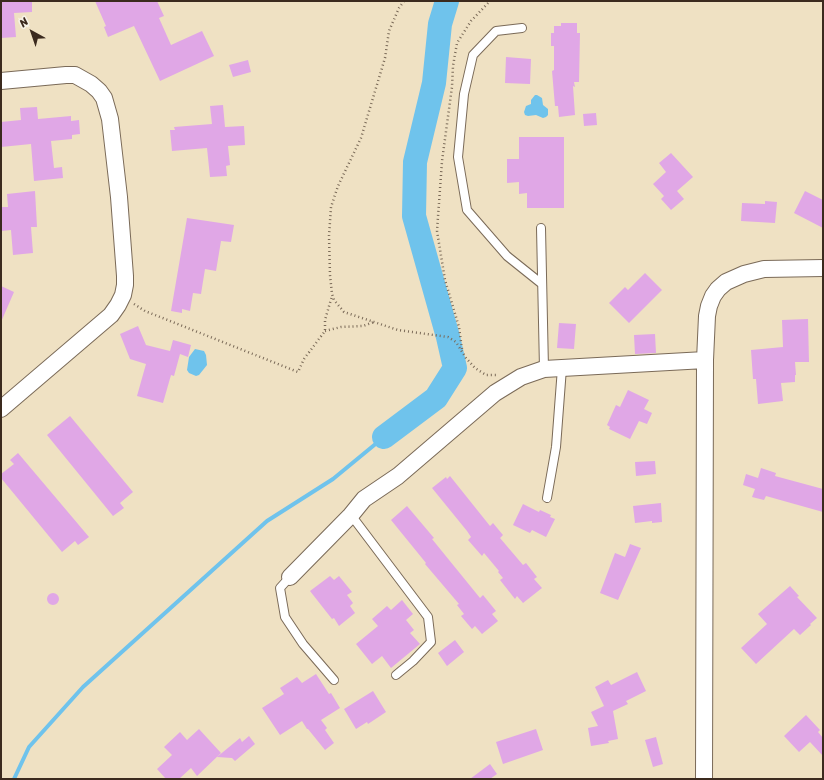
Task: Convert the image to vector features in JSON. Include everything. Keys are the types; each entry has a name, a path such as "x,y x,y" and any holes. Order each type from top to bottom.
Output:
{"street":[{"path":"1,81 75,75 88,81 99,90 104,98 110,119 119,197 125,276 123,295 111,315 1,408"},
{"path":"704,779 705,360 707,316 709,306 718,288 726,282 744,274 764,269 823,268"},
{"path":"290,576 351,515 364,499 398,476 495,393 521,376 544,368 705,360"}],"lane":[{"path":"522,28 496,31 473,55 464,94 458,158 467,210 507,256 542,284"},
{"path":"541,228 544,368"},
{"path":"547,498 556,447 562,368"},
{"path":"351,515 428,617 431,642 413,661 396,675 402,670"},
{"path":"290,576 280,588 285,618 303,644 334,680"}],"path":[{"path":"404,1 399,8 389,31 385,58 361,138 338,186 331,208 329,242 332,294 334,300 344,312 398,330 448,337 456,342 475,368 486,375 521,376"},
{"path":"123,295 145,311 298,372 304,359 324,331 325,320 332,294"},
{"path":"324,331 341,326 363,326 374,322"}],"water":[{"path":"535,95 542,98 543,105 548,109 548,115 546,117 543,118 536,115 525,115 524,112 526,106 531,104 531,100"},
{"path":"195,349 204,351 207,365 199,375 196,376 189,373 187,370 189,357"}],"building":[{"path":"1,1 32,1 32,12 14,13 16,37 1,38"},
{"path":"95,1 157,1 164,16 159,18 171,45 202,31 214,56 160,81 134,26 108,37 104,27 106,26"},
{"path":"561,23 577,23 577,33 580,33 579,82 574,82 575,87 573,86 575,115 559,117 558,106 555,106 552,71 554,70 554,46 551,46 551,33 554,33 554,26 561,26"},
{"path":"506,57 531,59 530,84 505,83"},
{"path":"248,60 251,72 233,77 229,65"},
{"path":"223,105 225,127 244,126 245,145 228,146 230,165 226,166 227,176 210,177 207,148 172,151 170,130 175,130 174,127 212,124 210,106"},
{"path":"37,107 38,119 71,116 71,121 79,120 80,134 72,135 72,139 51,141 54,168 62,167 63,178 34,181 31,144 1,147 1,122 21,120 20,108"},
{"path":"596,113 597,125 584,126 583,114"},
{"path":"519,137 564,137 564,208 527,208 527,193 519,194 519,182 507,183 507,159 519,159"},
{"path":"671,153 693,177 677,191 684,199 671,210 661,199 664,196 653,184 666,172 659,163"},
{"path":"35,191 37,227 31,227 33,253 13,255 11,230 1,231 1,207 8,207 7,194"},
{"path":"805,191 823,200 823,228 794,213"},
{"path":"765,201 777,202 775,223 741,221 742,203 765,204"},
{"path":"187,218 234,225 231,242 221,241 216,271 205,269 201,294 193,293 190,311 182,309 182,313 171,311"},
{"path":"645,273 662,290 629,323 609,303 625,287 628,290"},
{"path":"1,286 14,292 1,322"},
{"path":"808,319 809,362 795,362 795,382 781,383 783,401 758,404 756,379 753,379 751,350 783,347 782,320"},
{"path":"559,323 576,324 574,349 557,348"},
{"path":"138,326 146,345 170,351 173,340 191,345 188,357 180,354 174,376 171,375 163,403 137,396 146,364 130,359 120,334"},
{"path":"655,334 656,353 635,354 634,335"},
{"path":"628,390 649,400 644,409 652,413 647,424 639,421 630,439 609,429 610,427 607,425 616,405 620,407"},
{"path":"70,416 133,492 120,503 124,508 113,516 47,435"},
{"path":"18,453 89,537 78,545 75,541 62,552 1,478 1,474 14,464 10,460"},
{"path":"655,461 656,474 636,476 635,462"},
{"path":"761,468 776,473 775,476 823,489 823,512 766,496 764,500 752,497 755,489 743,485 746,474 758,478"},
{"path":"450,476 490,526 493,523 503,535 500,538 523,565 526,563 537,577 534,579 542,588 523,603 517,596 515,599 500,580 503,578 498,572 499,571 484,553 482,556 468,540 471,537 467,531 432,488 446,477 447,479"},
{"path":"661,503 662,522 652,523 652,521 635,523 633,506"},
{"path":"523,504 539,512 540,510 551,515 550,517 555,519 546,537 532,530 530,533 513,525"},
{"path":"407,506 434,538 432,539 480,598 483,595 496,611 492,614 498,621 482,634 475,626 472,629 461,616 464,614 457,605 459,604 425,564 426,563 391,520"},
{"path":"630,544 641,548 618,600 600,593 615,553 625,557"},
{"path":"330,576 334,580 339,576 352,592 347,595 353,603 350,606 355,613 339,626 334,618 332,619 310,591"},
{"path":"790,586 799,596 797,597 817,618 800,635 794,629 756,664 741,648 767,624 758,614"},
{"path":"51,593 55,593 59,599 55,605 51,605 47,601 47,597"},
{"path":"402,600 413,614 406,620 414,630 410,633 420,644 391,668 382,656 372,664 356,644 378,626 372,619 387,606 391,610"},
{"path":"455,640 464,652 447,666 438,653"},
{"path":"637,672 646,691 626,701 628,704 613,711 618,739 608,741 609,743 591,746 588,728 598,726 591,712 604,706 595,687 608,680 611,685"},
{"path":"316,674 329,694 331,693 340,708 321,720 327,728 325,730 334,743 325,750 302,721 280,735 262,708 284,694 280,688 297,677 302,683"},
{"path":"373,691 386,712 368,724 367,722 356,729 344,709"},
{"path":"806,715 820,730 818,732 823,738 823,756 810,742 799,752 784,736"},
{"path":"199,729 221,753 197,776 191,768 179,779 166,779 157,769 172,755 164,747 180,732 187,740"},
{"path":"536,729 543,750 503,764 496,742"},
{"path":"249,736 255,744 235,761 232,758 217,757 240,738 242,742"},
{"path":"656,737 663,764 653,767 645,740"},
{"path":"490,764 497,774 490,779 470,779"}],"waterway":[{"path":"384,437 436,398 455,368 448,337 414,216 415,162 434,83 440,24 447,1"},
{"path":"14,779 29,747 83,687 267,521 333,479 384,437"}]}
